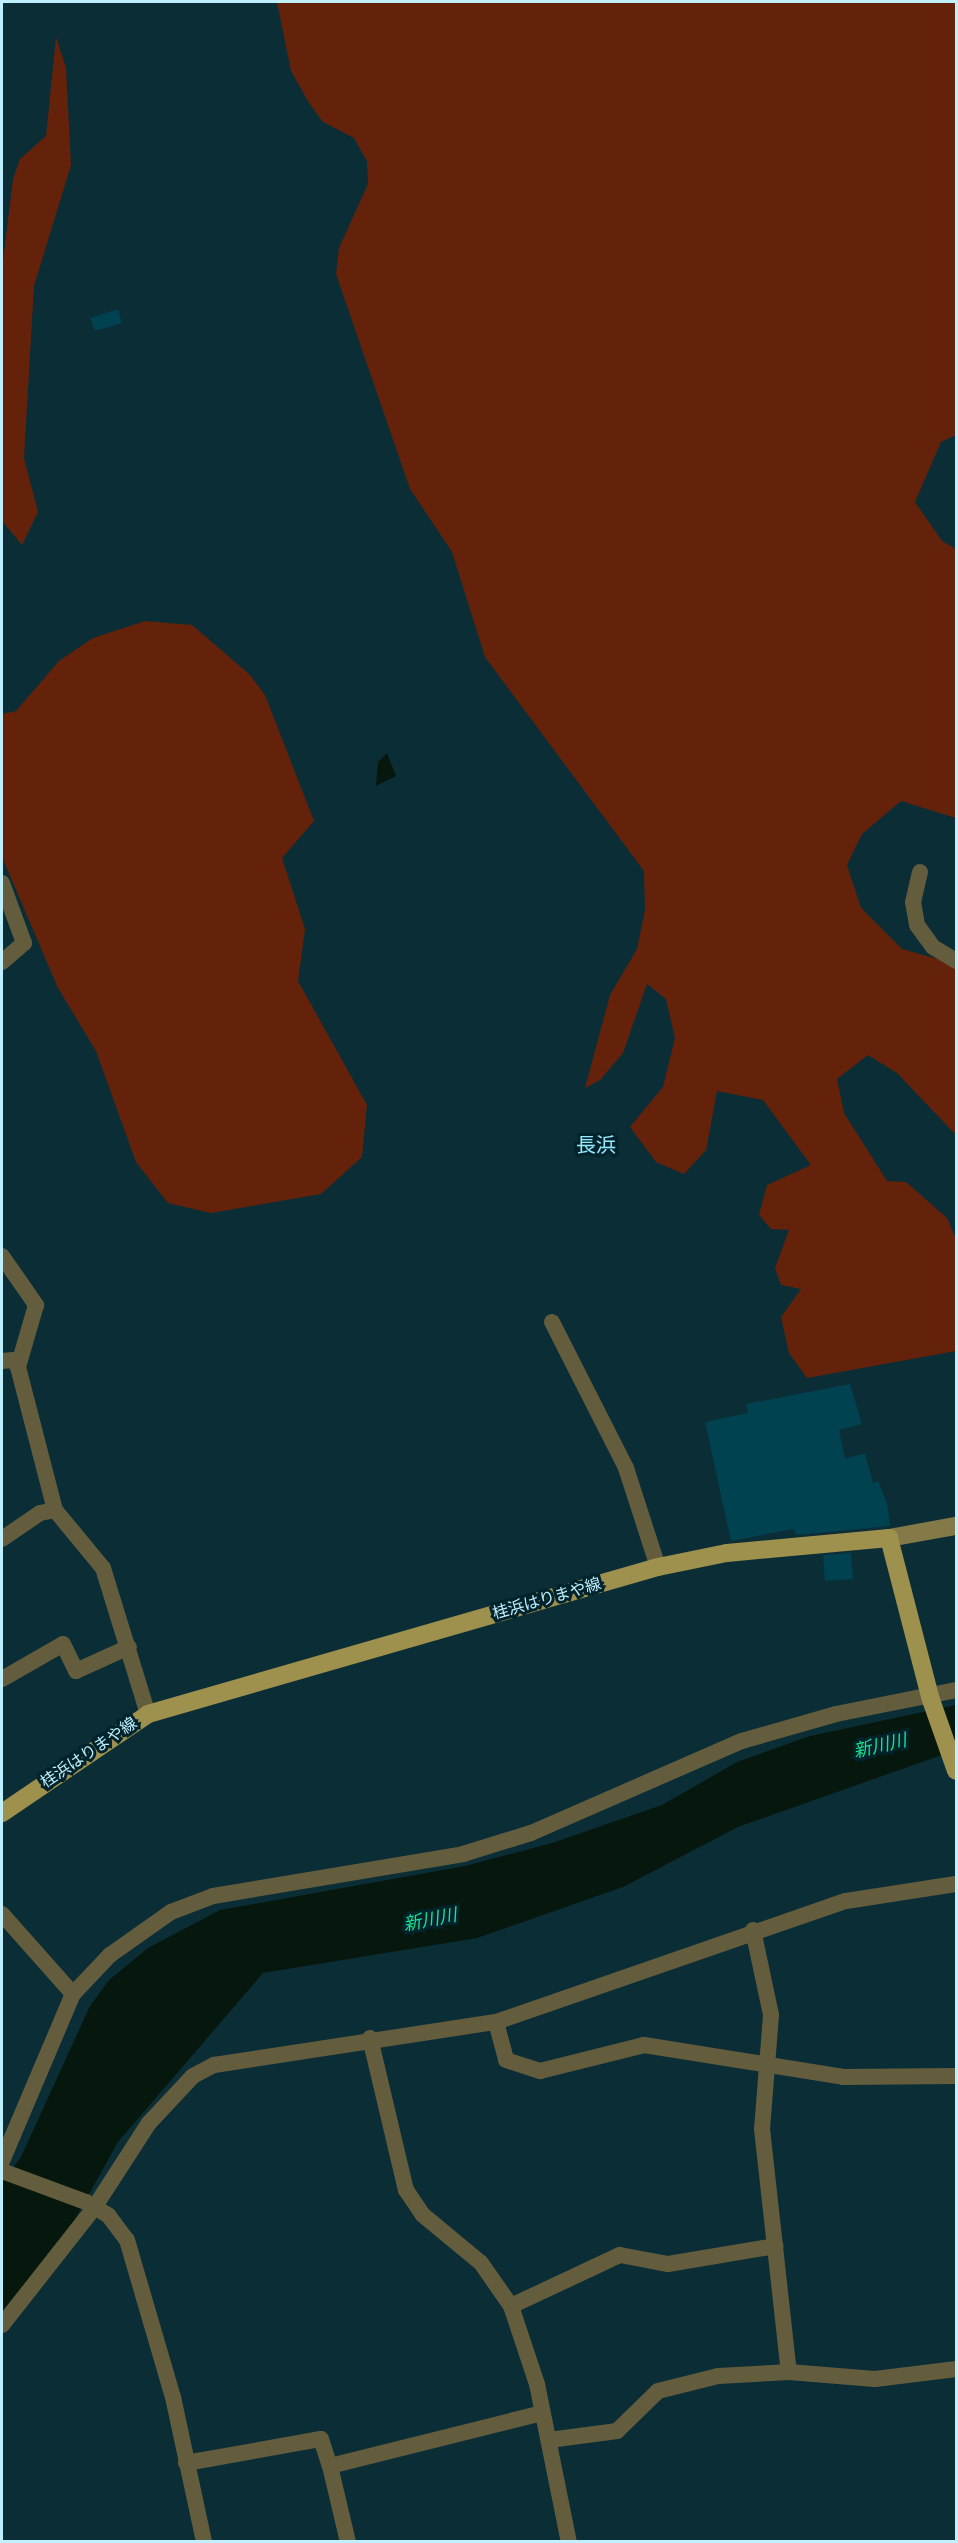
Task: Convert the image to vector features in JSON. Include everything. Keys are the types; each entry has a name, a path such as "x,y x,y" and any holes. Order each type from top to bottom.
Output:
{"main road":[{"path":"954,1764 932,1701 889,1538 957,1526"},
{"name":"桂浜はりまや線","path":"2,1812 148,1714 657,1568 727,1553 889,1538"}],"street":[{"path":"920,872 913,902 917,925 933,947 957,961"},
{"path":"2,883 24,943 2,962"},
{"path":"2,1256 36,1305 18,1367"},
{"path":"552,1322 626,1468 657,1568"},
{"path":"2,1361 15,1360 18,1367 55,1510 103,1568 148,1714"},
{"path":"2,1539 40,1513 55,1510"},
{"path":"2,1679 63,1644 76,1671 129,1647"},
{"path":"204,2541 173,2397 127,2240 108,2215 90,2205 2,2168 73,1994 133,1936 171,1912 213,1896 463,1854 531,1833 742,1741 836,1714 932,1701 957,1690"},
{"path":"2,2325 148,2123 193,2076 214,2065 370,2038 496,2022 753,1930 846,1901 957,1884"},
{"path":"2,1914 73,1994"},
{"path":"753,1930 771,2015 770,2067 762,2128 789,2372"},
{"path":"496,2022 506,2060 540,2071 644,2045 843,2077 957,2076"},
{"path":"370,2038 406,2190 423,2215 481,2263 511,2306 549,2440 570,2541"},
{"path":"511,2306 620,2255 669,2264 776,2246"},
{"path":"549,2440 617,2431 658,2391 718,2376 789,2372 875,2379 957,2369"},
{"path":"330,2466 542,2413"},
{"path":"186,2463 321,2439 348,2541"}],"shaded area":[{"path":"277,2 956,2 956,435 941,442 915,502 942,541 956,549 956,818 901,801 862,834 847,865 861,908 902,949 956,964 956,1135 897,1073 868,1055 837,1079 844,1113 887,1181 906,1182 947,1218 956,1239 956,1351 807,1378 789,1353 781,1317 801,1289 781,1285 775,1268 789,1230 771,1229 759,1215 767,1185 811,1165 763,1100 717,1091 706,1150 684,1174 656,1162 630,1127 663,1087 675,1038 666,999 647,984 623,1053 600,1080 585,1088 610,995 637,949 645,910 644,871 485,657 452,552 410,489 336,274 339,248 368,184 367,161 354,138 323,122 309,103 291,71"},
{"path":"56,37 66,68 71,165 34,286 24,458 38,512 22,545 2,521 2,269 13,179 20,159 46,136"},
{"path":"145,621 192,625 249,674 265,695 314,821 282,858 305,929 298,981 367,1105 362,1157 321,1194 211,1213 168,1203 136,1162 96,1051 58,988 2,857 2,714 16,711 59,661 93,638"}],"water":[{"path":"387,753 396,776 376,786 378,762"},
{"name":"新川川","path":"956,1705 956,1750 738,1827 623,1887 477,1938 263,1973 118,2142 74,2221 2,2313 2,2183 21,2157 90,2006 109,1980 148,1948 220,1910 465,1866 552,1843 662,1805 737,1762 810,1736"}],"building":[{"path":"118,309 122,323 95,331 90,318"},
{"path":"850,1384 862,1424 839,1430 845,1459 865,1453 873,1483 878,1481 887,1503 890,1526 796,1535 794,1529 731,1541 705,1422 748,1413 746,1404"},
{"path":"851,1553 853,1579 825,1581 823,1555"}],"district":[{"name":"長浜","path":"596,1145"}]}
